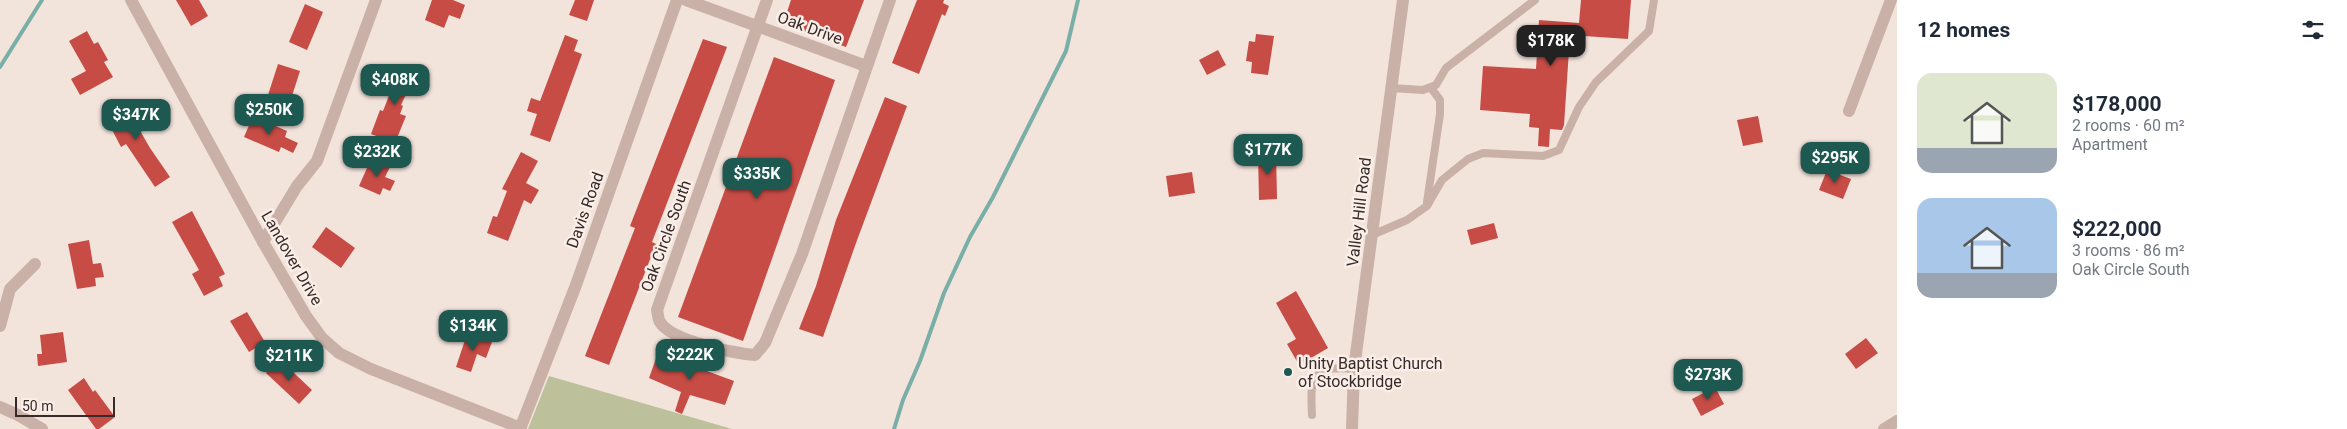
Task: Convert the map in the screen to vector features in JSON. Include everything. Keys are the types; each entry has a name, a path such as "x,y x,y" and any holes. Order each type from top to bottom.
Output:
{"street":[{"name":"Landover Drive","path":"131,0 264,242 306,316 322,338 339,353 371,369 520,428"},
{"path":"264,242 297,186 317,161 376,0"},
{"name":"Davis Road","path":"520,428 576,285 677,0"},
{"name":"Oak Drive","path":"686,0 866,66"},
{"path":"758,27 767,0"},
{"path":"866,66 890,0"},
{"name":"Valley Hill Road","path":"1352,429 1354,369 1403,0"},
{"path":"1849,111 1892,0"},
{"name":"Oak Circle South","path":"758,27 657,310 660,322 677,336 737,354 755,355 765,343 802,254 866,66"},
{"path":"0,326 10,289 34,264"},
{"path":"0,407 42,429"},
{"path":"1884,429 1897,421"}],"lane":[{"path":"1391,88 1423,90 1436,85 1446,68 1535,0"},
{"path":"1372,235 1407,220 1427,206 1442,180 1468,158 1482,153 1543,156 1559,150 1579,107 1596,82 1649,31 1654,0"},
{"path":"1427,206 1440,114 1440,100 1431,88"},
{"path":"1312,415 1311,385 1316,376 1324,370 1333,367 1354,369"}],"green space":[{"path":"549,376 732,429 528,429"}],"building":[{"path":"176,0 199,0 208,16 191,26"},
{"path":"432,0 453,0 465,5 460,19 449,15 444,28 425,20"},
{"path":"575,0 594,0 587,21 569,15"},
{"path":"791,0 864,0 846,47 783,24"},
{"path":"917,0 944,0 943,3 949,6 945,16 942,14 919,74 892,63"},
{"path":"1581,0 1631,0 1628,39 1570,35 1564,125 1562,130 1550,129 1549,147 1538,146 1539,128 1529,127 1530,114 1480,110 1483,66 1536,69 1539,20 1579,23"},
{"path":"305,4 323,12 307,50 289,42"},
{"path":"87,31 94,44 98,42 108,60 104,62 113,77 80,95 71,79 86,71 69,41"},
{"path":"1256,34 1274,36 1268,75 1251,73 1252,62 1246,61 1249,41 1255,42"},
{"path":"565,35 578,40 574,51 582,54 550,142 530,135 537,114 527,111 531,98 540,101"},
{"path":"703,39 727,47 652,242 656,244 609,365 585,356 635,228 630,226"},
{"path":"1218,50 1226,65 1207,75 1199,60"},
{"path":"774,57 835,80 743,341 678,317"},
{"path":"278,64 300,71 290,102 268,95"},
{"path":"407,64 418,69 401,105 403,106 400,114 406,116 395,143 371,134 380,110 383,111 394,83 392,82 400,65 406,68"},
{"path":"885,97 907,106 823,337 799,329 816,286 836,220"},
{"path":"128,99 139,119 135,122 170,177 155,187 126,144 121,147 109,124 114,121 108,110"},
{"path":"253,116 287,131 285,137 298,143 293,153 281,147 279,152 244,137"},
{"path":"1758,116 1763,142 1743,146 1737,120"},
{"path":"521,152 538,161 526,183 539,190 531,204 524,200 508,241 487,233 493,216 497,217 507,191 502,189"},
{"path":"1276,152 1277,199 1259,200 1258,153"},
{"path":"371,159 390,167 385,177 395,181 390,191 383,188 380,195 359,186"},
{"path":"1827,170 1851,179 1843,199 1819,190"},
{"path":"1192,172 1195,193 1169,197 1166,176"},
{"path":"192,211 225,274 219,277 223,286 204,296 192,274 199,270 172,222"},
{"path":"1494,223 1498,238 1471,245 1467,230"},
{"path":"326,227 355,248 341,268 312,247"},
{"path":"89,240 93,264 101,263 104,277 95,278 96,286 77,289 68,244"},
{"path":"1296,291 1328,348 1299,365 1287,344 1296,339 1276,303"},
{"path":"247,312 265,342 249,352 230,321"},
{"path":"63,332 67,362 38,366 37,354 42,354 40,335"},
{"path":"467,334 492,342 486,358 477,354 471,372 456,367"},
{"path":"1866,338 1878,353 1856,369 1845,354"},
{"path":"658,353 734,381 725,405 690,395 682,414 675,411 681,392 649,378"},
{"path":"279,359 312,390 299,404 266,373"},
{"path":"84,378 93,392 95,390 115,417 99,429 96,429 68,390"},
{"path":"1715,387 1724,404 1701,416 1692,399"}],"waterway":[{"path":"0,67 42,0"},
{"path":"894,429 903,400 920,361 944,293 970,237 993,197 1066,51 1078,0"}],"place":[{"name":"Unity Baptist Church of Stockbridge","path":"1288,372"}]}
